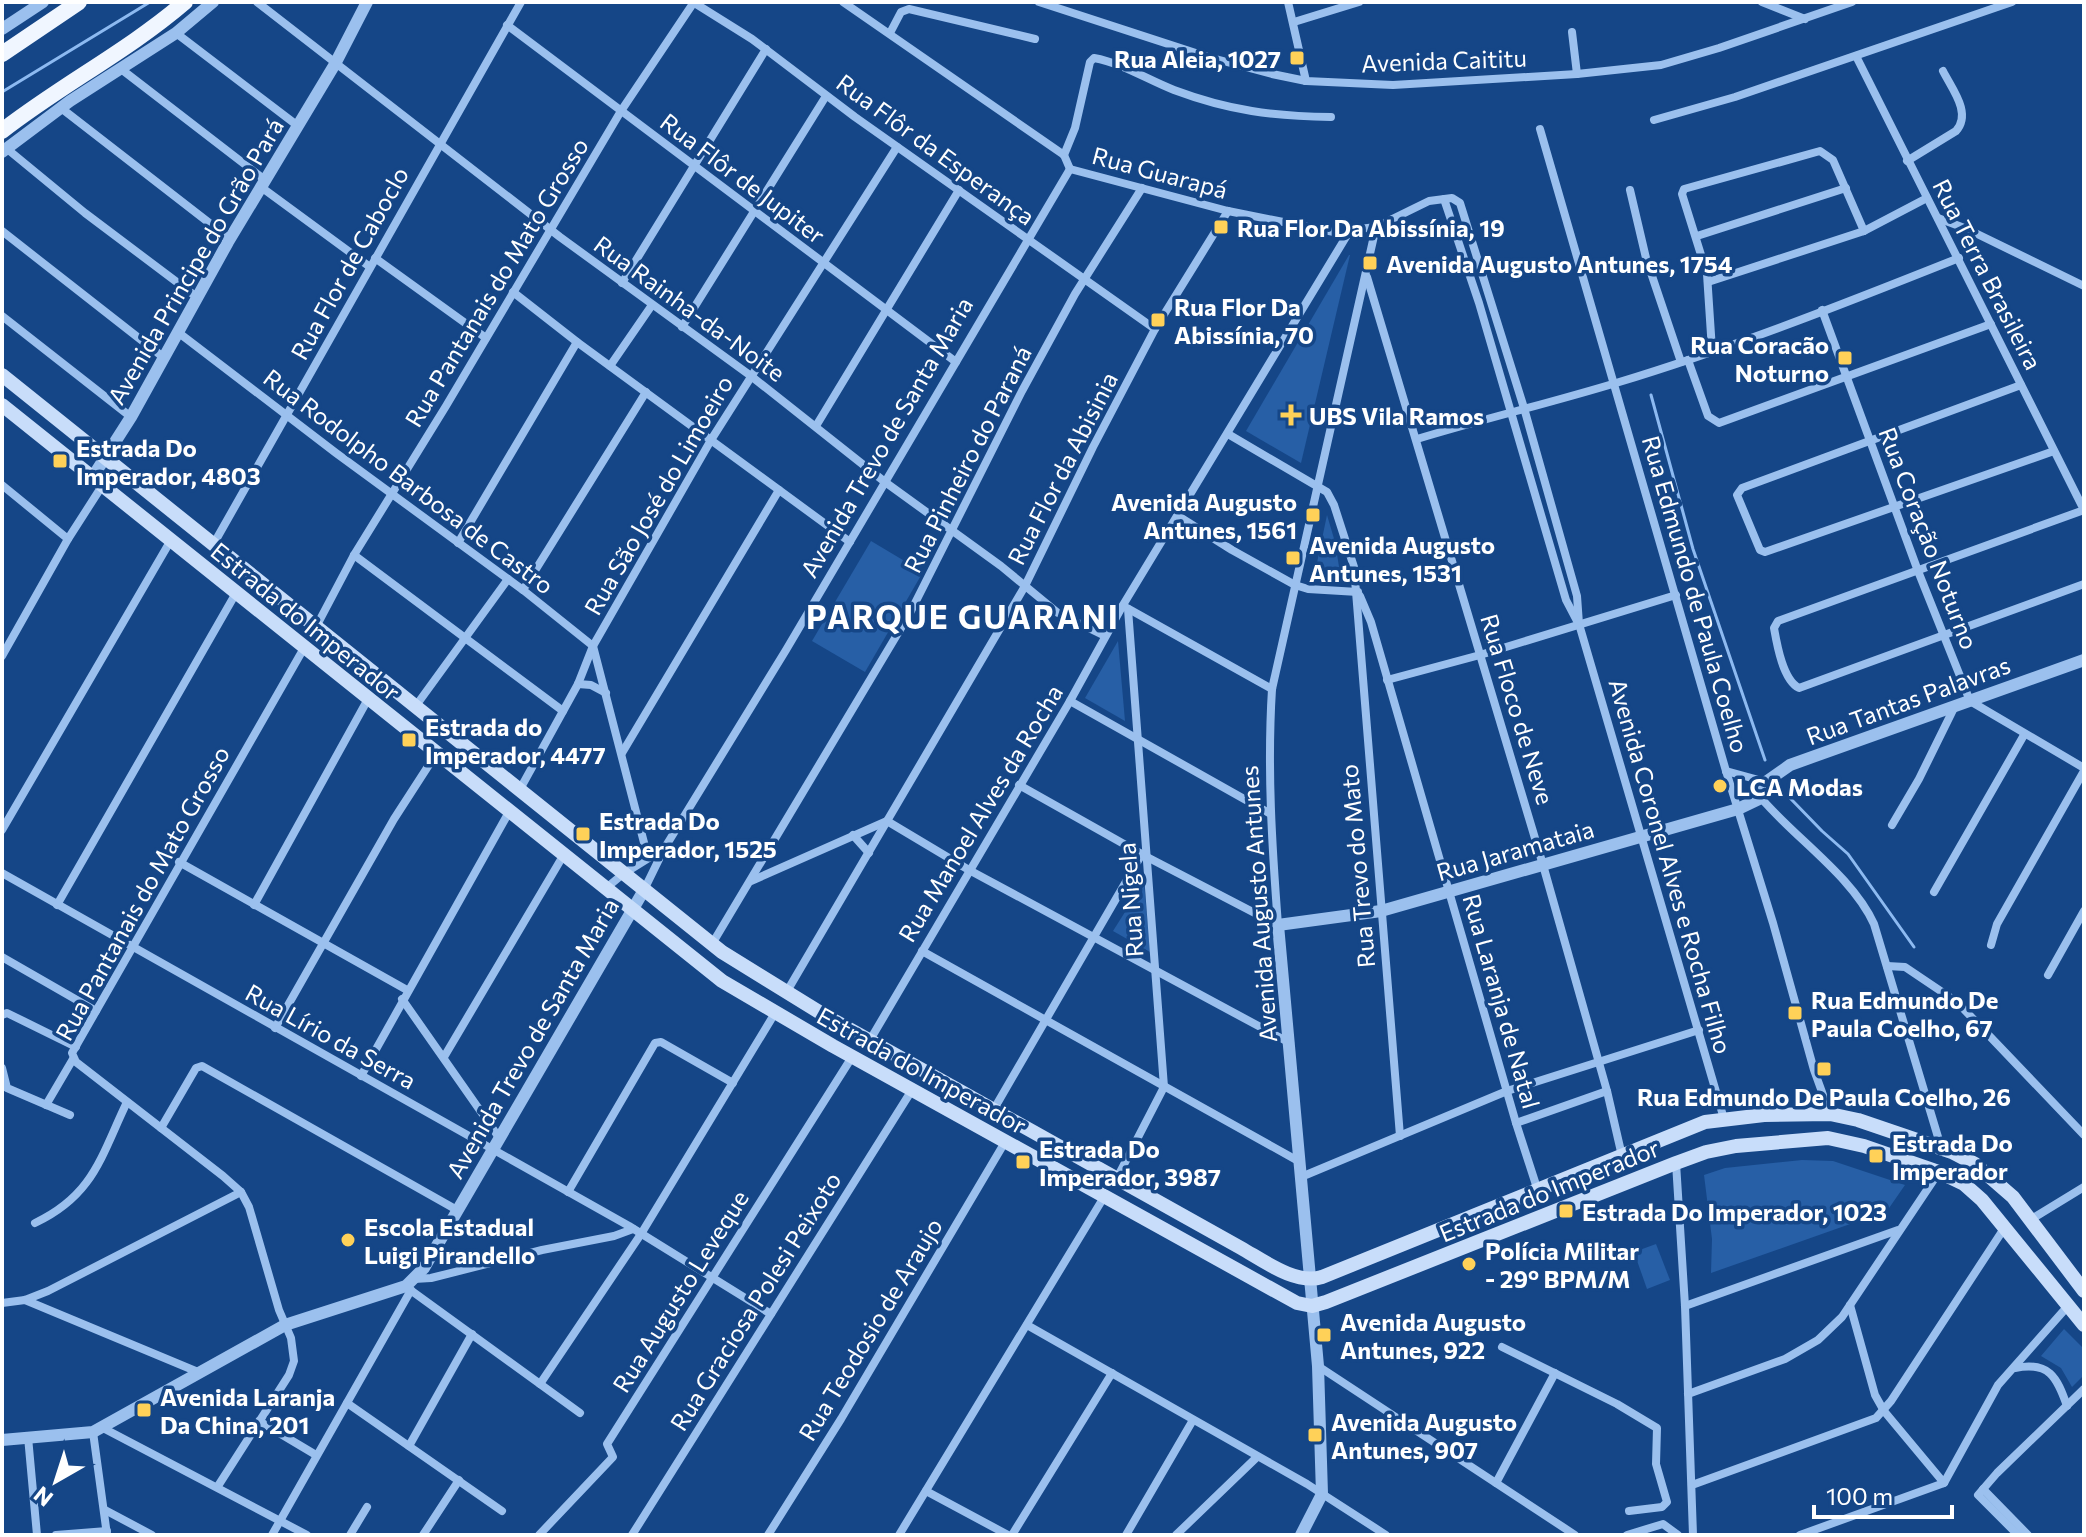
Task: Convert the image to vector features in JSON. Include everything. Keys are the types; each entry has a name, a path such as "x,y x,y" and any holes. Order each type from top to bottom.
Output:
{"highway":[{"path":"2,54 79,2"},
{"path":"3,143 35,106 100,64 185,2"}],"main road":[{"name":"Estrada do Imperador","path":"2,375 712,944 786,993 1271,1265 1310,1281 1426,1237 1705,1122 1764,1115 1830,1114 1942,1148 1975,1164 2013,1197 2084,1291"},
{"path":"2,394 9,393 16,386"},
{"name":"Estrada do Imperador","path":"2,405 722,981 852,1057 1284,1297 1312,1306 1706,1152 1736,1146 1828,1138 1864,1146 1939,1172 1974,1191 2084,1325"},
{"path":"610,893 644,890"},
{"path":"1426,1237 1447,1254"},
{"path":"2046,1281 2064,1266"}],"street":[{"path":"2,29 43,2"},
{"path":"198,298 85,213 3,143 176,33 213,2"},
{"name":"Rua Rainha-da-Noite","path":"257,2 551,230 751,376 1058,613 1105,636"},
{"name":"Avenida Principe do Grão Pará","path":"97,482 107,457 163,357 335,64 367,2"},
{"name":"Rua Flor de Caboclo","path":"213,545 521,2"},
{"name":"Rua Flôr da Esperança","path":"694,2 766,49 826,96 1155,329"},
{"name":"Rua Pantanais do Mato Grosso","path":"315,627 354,555 621,111 694,2"},
{"name":"Rua Guarapá","path":"843,2 1064,155 1070,169 1228,211 1319,230 1349,232 1376,227 1429,201 1444,199"},
{"name":"Avenida Caititu","path":"1039,2 1208,57 1306,81 1393,85 1577,74 1652,66 1685,60 1852,2"},
{"path":"1288,2 1306,81"},
{"path":"1294,22 1359,2"},
{"path":"1654,120 1709,105 2012,2"},
{"path":"1771,4 1806,19"},
{"path":"1771,4 1778,28"},
{"path":"890,33 901,12 909,9 1035,39"},
{"name":"Rua Flôr de Jupiter","path":"507,25 956,362"},
{"path":"1572,32 1577,74"},
{"path":"176,33 298,126"},
{"path":"622,283 766,49"},
{"name":"Rua Terra Brasileira","path":"1856,56 2084,510"},
{"path":"1064,155 1075,128 1090,62 1097,58 1174,90 1246,112 1331,117"},
{"path":"121,69 370,267"},
{"path":"1907,161 1956,131 1962,123 1964,115 1943,71"},
{"path":"682,327 826,96"},
{"path":"61,108 230,239"},
{"name":"Rua Edmundo de Paula Coelho","path":"1540,129 1814,1070 1830,1114"},
{"name":"Rua São José do Limoeiro","path":"519,791 578,684 593,646 711,440 897,147"},
{"path":"1712,350 1708,282 1683,190 1820,151 1833,160 1864,231"},
{"name":"Avenida Trevo de Santa Maria","path":"272,1535 410,1285 424,1268 632,911 664,849 1070,169"},
{"name":"Rua Pinheiro do Paraná","path":"712,944 889,651 954,530 1022,391 1142,188"},
{"path":"1697,236 1846,188"},
{"path":"816,426 959,190"},
{"path":"1630,190 1646,258 1684,361 1708,416 1719,423 1991,324"},
{"name":"Avenida Coronel Alves e Rocha Filho","path":"1579,624 1577,596 1524,408 1462,207 1452,198 1444,199 1479,303 1566,600 1579,624 1724,1119"},
{"path":"1708,282 1864,231 1927,198"},
{"name":"Rua Flor da Abisinia","path":"786,993 1025,586 1155,329 1228,211"},
{"path":"1938,218 2084,286"},
{"name":"Avenida Augusto Antunes","path":"1301,1535 1322,1494 1318,1366 1269,813 1268,743 1272,689 1376,227"},
{"path":"2,231 163,357"},
{"name":"Rua Manoel Alves da Rocha","path":"870,1040 1070,701 1105,636 1126,607 1349,232"},
{"path":"375,258 486,338"},
{"path":"1417,439 1684,361 1959,258"},
{"name":"Rua Floco de Neve","path":"1367,276 1543,865 1599,1061 1622,1156"},
{"path":"513,292 850,542"},
{"path":"610,366 652,305"},
{"name":"Rua Coração Noturno","path":"1822,310 1942,635 1970,701"},
{"path":"2,316 131,417"},
{"name":"Rua Rodolpho Barbosa de Castro","path":"179,333 523,590 593,646"},
{"path":"458,543 577,342"},
{"path":"2021,385 1745,487 1737,495 1760,550 1765,552 2054,451"},
{"path":"523,590 646,392"},
{"path":"1178,516 1295,585 1308,589 1358,592 1354,567 1327,492 1228,434"},
{"path":"2,656 97,482"},
{"path":"2,485 68,539"},
{"path":"622,753 779,490"},
{"path":"2084,510 1776,622 1774,628 1791,682 1799,688 2084,584"},
{"path":"2,830 171,540"},
{"path":"354,555 563,711"},
{"path":"415,707 508,579"},
{"name":"Rua Laranja de Natal","path":"1358,592 1371,622 1538,1191"},
{"name":"Rua Trevo do Mato","path":"1358,592 1360,662 1400,1136"},
{"path":"57,905 236,593"},
{"path":"1387,680 1676,595"},
{"path":"1126,607 1272,689"},
{"name":"Rua Nigela","path":"1126,607 1139,738 1144,855 1164,1087"},
{"path":"593,646 648,858"},
{"name":"Rua Pantanais do Mato Grosso","path":"218,1486 293,1367 291,1338 249,1207 241,1192 73,1059 76,1047 179,862 304,648"},
{"name":"Rua Tantas Palavras","path":"1766,782 1790,765 2084,660"},
{"path":"578,684 591,685 607,694"},
{"path":"254,905 368,699"},
{"path":"1070,701 1269,813"},
{"path":"1970,701 2084,769 1997,924 1991,945"},
{"path":"1892,825 1954,708"},
{"path":"1934,892 2024,735"},
{"path":"275,1028 394,819 436,754"},
{"path":"1726,771 1766,782 1761,798 1861,898 1874,924 1942,1148"},
{"path":"1019,785 1278,925"},
{"name":"Rua Jaramataia","path":"1278,925 1381,911 1738,809 1761,798"},
{"path":"361,1076 509,812"},
{"path":"751,881 887,821 969,870 1290,1043"},
{"path":"853,835 869,853"},
{"name":"Avenida Trevo de Santa Maria","path":"610,893 623,874 664,849"},
{"path":"994,1109 1144,855"},
{"path":"444,1057 563,856"},
{"path":"179,862 407,990"},
{"name":"Rua Lírio da Serra","path":"2,873 361,1076 496,1144 568,1192 771,1314"},
{"path":"2048,975 2084,911"},
{"path":"922,951 1044,1022 1300,1162"},
{"path":"2,957 96,1011"},
{"path":"1887,966 1905,967 1957,1002 2084,1135"},
{"path":"402,999 444,1057 496,1144"},
{"path":"2,1015 7,1013 76,1047"},
{"path":"540,1384 775,1013"},
{"path":"1301,1177 1507,1091 1699,1030"},
{"path":"568,1192 655,1043 661,1042 733,1083"},
{"name":"Rua Augusto Leveque","path":"539,1535 613,1457 607,1444 852,1057"},
{"path":"46,1105 73,1059"},
{"path":"161,1128 196,1068 202,1066 457,1210"},
{"path":"2,1068 7,1088 70,1115"},
{"path":"1117,1178 1164,1087"},
{"name":"Rua Graciosa Polesi Peixoto","path":"632,1535 912,1090"},
{"path":"1516,1123 1607,1091"},
{"path":"35,1223 58,1212 86,1185 127,1102"},
{"name":"Rua Teodosio de Araujo","path":"768,1535 841,1419 1005,1142"},
{"path":"1676,1163 1685,1306 1693,1535"},
{"path":"1688,1394 1801,1352 1833,1327 1939,1172"},
{"path":"2030,1220 2084,1187"},
{"path":"2,1303 25,1300 48,1291 241,1192"},
{"path":"899,1535 1104,1197"},
{"path":"1692,1485 1869,1422 1884,1411 2005,1227"},
{"path":"1685,1306 1899,1230"},
{"path":"2,1440 98,1430 285,1325 410,1285 637,1231"},
{"path":"410,1285 580,1413"},
{"path":"25,1300 198,1372"},
{"path":"1850,1305 1875,1395 1884,1411 1944,1483"},
{"path":"1800,1535 1944,1483 1991,1397 2067,1307"},
{"path":"1027,1325 1322,1494 1386,1535"},
{"path":"409,1446 472,1334"},
{"path":"1502,1347 1617,1404 1657,1428 1655,1456 1667,1502 1662,1507 1629,1511"},
{"path":"1318,1366 1575,1535"},
{"path":"2015,1368 2037,1366 2048,1371 2055,1377 2067,1406"},
{"path":"926,1491 1010,1535 1112,1373"},
{"path":"1496,1483 1555,1373"},
{"path":"1981,1492 2084,1389"},
{"path":"347,1403 502,1511"},
{"path":"1126,1535 1193,1420"},
{"path":"259,1421 316,1455"},
{"path":"98,1430 218,1486 307,1535"},
{"path":"56,1535 107,1533 98,1430"},
{"path":"28,1437 37,1535"},
{"path":"1176,1535 1257,1457"},
{"path":"423,1535 459,1480"},
{"path":"1981,1492 2018,1535"},
{"path":"1981,1492 2028,1535"},
{"path":"350,1535 367,1507"},
{"path":"105,1510 152,1535"},
{"path":"1627,1535 1663,1524 1678,1535"}],"shaded area":[{"path":"1350,255 1301,463 1246,431"},
{"path":"1327,515 1335,542 1341,579 1314,577"},
{"path":"871,541 923,572 865,672 812,641"},
{"path":"1118,641 1125,721 1085,698"},
{"path":"1144,882 1150,952 1113,931"},
{"path":"1802,1160 1833,1161 1905,1185 1887,1211 1711,1273 1712,1239 1704,1175 1725,1168"},
{"path":"1656,1244 1670,1280 1647,1289 1634,1252"},
{"path":"2064,1329 2084,1349 2084,1375 2072,1387 2061,1368 2041,1356"}],"waterway":[{"path":"2,92 150,2"},
{"path":"1651,395 1693,549 1765,760"},
{"path":"1790,798 1848,854 1914,947"}],"place":[{"name":"Rua Aleia, 1027","path":"1297,58"},
{"name":"Rua Flor Da Abissínia, 19","path":"1221,227"},
{"name":"Avenida Augusto Antunes, 1754","path":"1370,263"},
{"name":"Rua Flor Da Abissínia, 70","path":"1158,320"},
{"name":"Rua Coracão Noturno","path":"1845,358"},
{"name":"UBS Vila Ramos","path":"1291,415"},
{"name":"Estrada Do Imperador, 4803","path":"60,461"},
{"name":"Avenida Augusto Antunes, 1561","path":"1313,515"},
{"name":"Avenida Augusto Antunes, 1531","path":"1293,558"},
{"name":"Estrada do Imperador, 4477","path":"409,740"},
{"name":"LCA Modas","path":"1720,786"},
{"name":"Estrada Do Imperador, 1525","path":"583,834"},
{"name":"Rua Edmundo De Paula Coelho, 67","path":"1795,1013"},
{"name":"Rua Edmundo De Paula Coelho, 26","path":"1824,1069"},
{"name":"Estrada Do Imperador","path":"1876,1156"},
{"name":"Estrada Do Imperador, 3987","path":"1023,1162"},
{"name":"Estrada Do Imperador, 1023","path":"1566,1211"},
{"name":"Escola Estadual Luigi Pirandello","path":"348,1240"},
{"name":"Polícia Militar - 29º BPM/M","path":"1469,1264"},
{"name":"Avenida Augusto Antunes, 922","path":"1324,1335"},
{"name":"Avenida Laranja Da China, 201","path":"144,1410"},
{"name":"Avenida Augusto Antunes, 907","path":"1315,1435"}],"district":[{"name":"PARQUE GUARANI","path":"963,616"}]}
